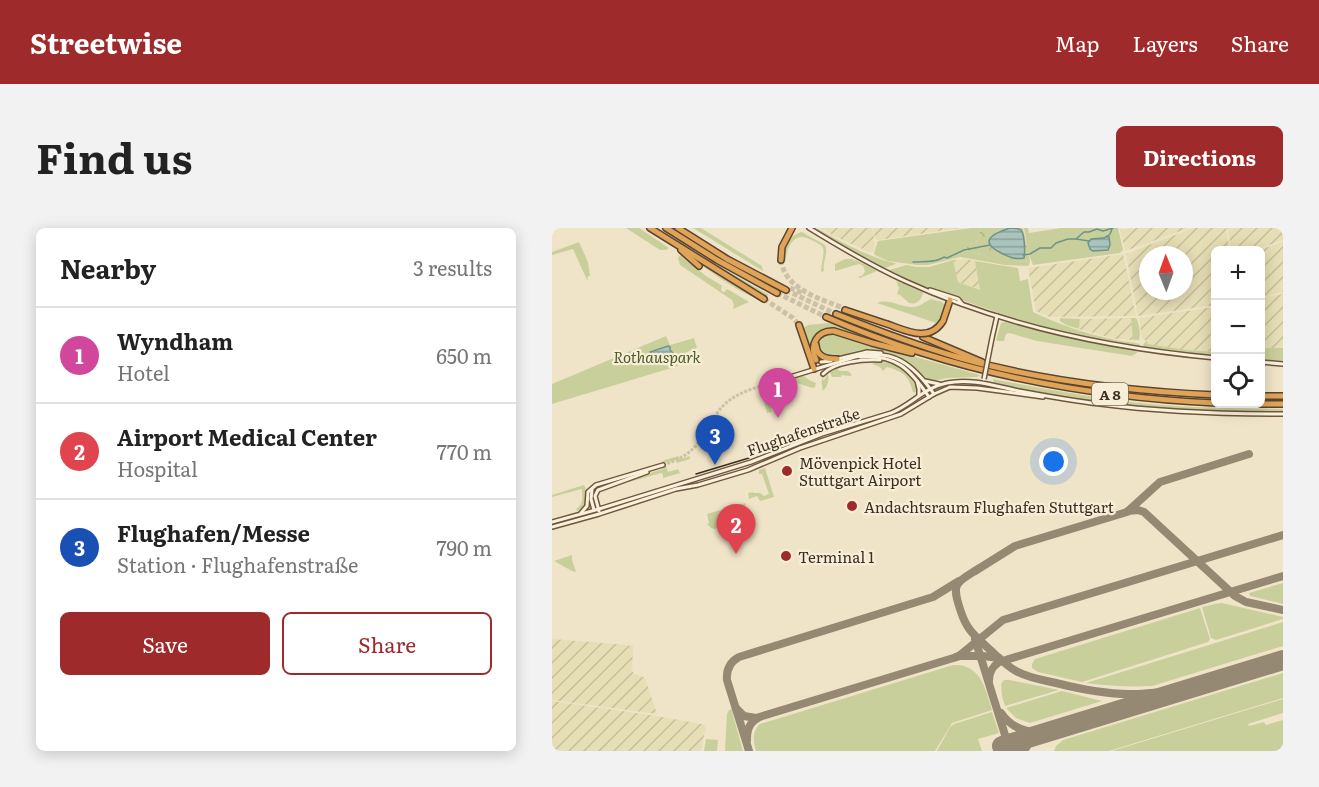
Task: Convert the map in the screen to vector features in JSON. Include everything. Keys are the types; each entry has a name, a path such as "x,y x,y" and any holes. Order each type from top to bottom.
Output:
{"highway":[{"path":"650,228 764,298"},
{"path":"666,228 745,277 777,293"},
{"path":"678,228 727,259 773,284 788,289"},
{"path":"781,260 782,247 792,229"},
{"path":"676,244 699,267"},
{"path":"845,310 913,333 924,334 935,330 943,321 950,300"},
{"name":"A 8","path":"836,314 914,343 985,365 1025,374 1135,390 1211,395"},
{"name":"A 8","path":"826,317 921,353 1006,376 1071,389 1134,397 1211,403"},
{"path":"799,326 814,369"},
{"path":"819,361 813,350 816,340 825,332 834,331 913,354 921,353"},
{"path":"923,337 981,360 985,365"},
{"path":"816,340 816,349 821,356 826,359 837,359"},
{"path":"1265,396 1283,396"},
{"path":"1265,404 1283,404"}],"main road":[{"path":"809,228 887,272 950,300 997,316 1073,338 1142,350 1211,358"},
{"path":"924,289 958,299 964,305"},
{"path":"983,388 997,316"},
{"path":"819,361 871,352 889,356 910,366 934,394"},
{"path":"777,381 864,355 889,356"},
{"path":"847,360 868,357 891,361 903,367 917,379 929,397"},
{"path":"823,374 829,369 856,361 891,361"},
{"path":"1265,362 1283,364"},
{"path":"917,379 918,396"},
{"path":"925,381 941,384"},
{"name":"Flughafenstraße","path":"552,522 759,459 822,434 891,413 941,384 984,381 1060,398 1175,412 1283,414"},
{"name":"Flughafenstraße","path":"552,527 748,470 810,444 896,416 942,390 956,387 983,388 1060,398"},
{"path":"577,515 586,508 588,494 596,485 663,465 598,490 595,496 596,510"},
{"path":"708,482 711,474"},
{"path":"592,489 591,495 597,515"}],"shaded area":[{"path":"821,228 872,228 875,244 873,251 869,252"},
{"path":"873,228 961,228 878,240 875,238"},
{"path":"1189,228 1125,251 1120,230"},
{"path":"1193,228 1226,228 1229,246 1211,246 1211,306 1138,316 1126,254 1139,249 1139,300 1193,300 1193,246 1147,246"},
{"path":"1227,228 1283,228 1283,240 1265,246 1231,246"},
{"path":"1283,242 1283,292 1265,296 1265,248"},
{"path":"1123,254 1136,316 1050,317 1036,311 1028,268"},
{"path":"953,260 975,261 981,290 958,282"},
{"path":"1283,294 1283,348 1265,348 1265,297"},
{"path":"1211,308 1211,352 1148,344 1142,338 1139,318"},
{"path":"1131,318 1133,340 1116,339 1079,329 1080,319"},
{"path":"552,639 633,646 632,671 645,678 657,714 552,700"},
{"path":"552,701 706,725 701,751 552,751"}],"green space":[{"path":"626,228 639,228 669,248 660,250"},
{"path":"693,228 701,228 762,266 763,271"},
{"path":"812,228 819,229 862,252 896,264 882,267"},
{"path":"979,228 979,236 975,243 964,248 965,251 982,254 989,258 1030,261 1029,265 1005,265 960,257 928,265 917,265 888,261 874,253 878,241"},
{"path":"979,228 1010,228 997,232 991,237 1025,257 1021,230 1017,228 1023,228 1030,261 989,258 982,254 965,251 964,248 978,239"},
{"path":"1024,228 1028,228 1029,233 1061,228 1118,228 1123,250 1120,253 1033,265"},
{"path":"802,232 825,245 824,271 821,272 823,248 818,243 805,238 800,237 792,242 785,263 786,243 793,236"},
{"path":"675,238 769,295 764,297 680,245"},
{"path":"579,242 588,262 590,276 587,280 573,249 552,255 552,252"},
{"path":"687,254 759,299 732,286"},
{"path":"680,255 721,285 723,292 726,289 729,290 749,302 733,309 732,300 680,265 678,258"},
{"path":"845,259 854,259 853,261 856,260 877,271 860,278 858,277 865,271 859,264 835,271 835,264"},
{"path":"953,260 958,282 980,290 975,261 1018,268 1020,281 1028,279 1033,312 1084,332 1140,344 1137,347 1075,336 1013,318 922,286 889,270 907,265 929,267"},
{"path":"896,281 923,292 920,300 917,303 909,303 897,294 899,288"},
{"path":"931,299 945,305 940,320 936,323 877,303 885,302 912,307"},
{"path":"1060,318 1080,319 1079,329 1066,325 1060,321"},
{"path":"1131,318 1136,318 1138,323 1139,340 1133,340"},
{"path":"1005,322 1138,352 1132,356 1037,341 1009,333 1006,334 1004,341 998,341 996,340 1001,323"},
{"path":"829,323 877,342 826,329 819,335 811,353 803,328 808,325"},
{"path":"835,333 980,375 928,380 909,362 894,355 869,349 832,358 823,356 818,347 819,340 824,334"},
{"name":"Rothauspark","path":"666,336 670,345 694,338 697,348 675,357 678,366 552,404 552,384"},
{"path":"1146,341 1148,344 1211,352 1211,356 1145,348 1143,345"},
{"path":"1265,348 1283,348 1283,361 1265,360"},
{"path":"875,362 889,363 907,373 917,391 913,392 907,378 901,373 887,367 883,371 872,364"},
{"path":"835,368 834,370 848,371 852,375 841,375 841,377 832,377 829,371"},
{"path":"829,371 823,379 823,381 828,374 828,383 823,391 822,383 823,377"},
{"path":"803,375 816,383 815,387 787,380"},
{"path":"993,379 1130,402 1187,407 1283,409 1283,413 1142,407 1058,396 994,384"},
{"path":"777,388 772,412 767,413 762,395"},
{"path":"678,456 680,459 690,456 690,459 677,463 676,460 665,463 668,472 678,469 680,473 663,478 661,473 629,482 630,479 663,469 662,461"},
{"path":"765,468 774,497 760,501 757,496 749,499 748,493 760,493 764,496 769,494 762,474 759,474 759,470"},
{"path":"584,485 585,507 577,511 582,500 582,489 552,497 552,495"},
{"path":"745,503 746,506 722,512 720,521 722,526 715,529 707,524 709,523 707,514"},
{"path":"572,555 576,572 554,561"},
{"path":"1283,583 1283,604 1250,596 1249,593"},
{"path":"1222,603 1283,617 1283,619 1216,640 1211,638 1202,607"},
{"path":"1200,608 1210,639 1208,642 1082,682 1038,672 1032,668 1035,659"},
{"path":"1283,622 1283,646 1152,686 1086,683"},
{"path":"953,665 962,665 976,673 984,686 992,710 952,723 935,751 756,751 754,736 760,724"},
{"path":"1283,673 1283,698 1109,751 1054,751 1063,740"},
{"path":"1004,680 1059,690 1005,706 1001,684"},
{"path":"1062,691 1102,701 1030,723 1016,718 1006,708"},
{"path":"1283,699 1283,713 1248,724 1249,726 1264,722 1266,725 1283,720 1283,751 1112,751"},
{"path":"732,709 743,751 725,751 727,714"},
{"path":"992,712 999,733 978,739 982,751 937,751 954,724"},
{"path":"706,739 718,740 717,751 704,751"}],"water":[{"path":"1010,228 1019,229 1022,232 1024,258 1009,257 990,245 990,238"},
{"path":"1107,236 1110,245 1108,250 1093,251 1090,249 1088,243 1091,239"},
{"path":"668,346 673,357 655,364 654,356 650,352"}],"waterway":[{"path":"1023,255 1040,248 1051,248 1056,243 1068,239 1076,239 1084,232 1113,228"},
{"path":"1107,237 1112,229"},
{"path":"1076,239 1089,241"},
{"path":"913,262 947,258 964,250 990,245"}],"taxiway":[{"path":"975,571 1015,546 1127,512 1160,482 1249,454"},
{"path":"1128,511 1144,512 1235,596 1246,602 1283,610"},
{"path":"956,657 1003,620 1283,535"},
{"path":"978,569 957,585 956,595 961,612 968,628 975,636 1016,671 1041,680 1110,693 1144,694 1189,689"},
{"path":"989,681 991,670 999,662 1283,576"},
{"path":"749,751 727,680 728,669 736,659 933,597 959,581"},
{"path":"975,639 1010,751"},
{"path":"736,708 744,716 756,718 960,656 999,658"},
{"path":"1001,713 1015,727 1034,732 1048,732"},
{"path":"747,740 749,727 758,718"},
{"path":"1024,751 1029,743 1044,733"}],"runway":[{"path":"1002,746 1283,660"}],"tunnel":[{"path":"781,260 784,271 797,287 817,298 848,310"},
{"path":"790,288 802,293"},
{"path":"786,290 836,314"},
{"path":"777,293 826,317"},
{"path":"764,299 793,318 799,325"},
{"path":"663,465 691,451 725,404 736,396 777,381"}],"tram line":[{"path":"696,474 749,458"}],"place":[{"name":"Wyndham","path":"778,418"},
{"name":"Flughafen/Messe","path":"715,465"},
{"name":"Mövenpick Hotel Stuttgart Airport","path":"787,471"},
{"name":"Andachtsraum Flughafen Stuttgart","path":"852,506"},
{"name":"Airport Medical Center","path":"736,554"},
{"name":"Terminal 1","path":"786,556"}]}
